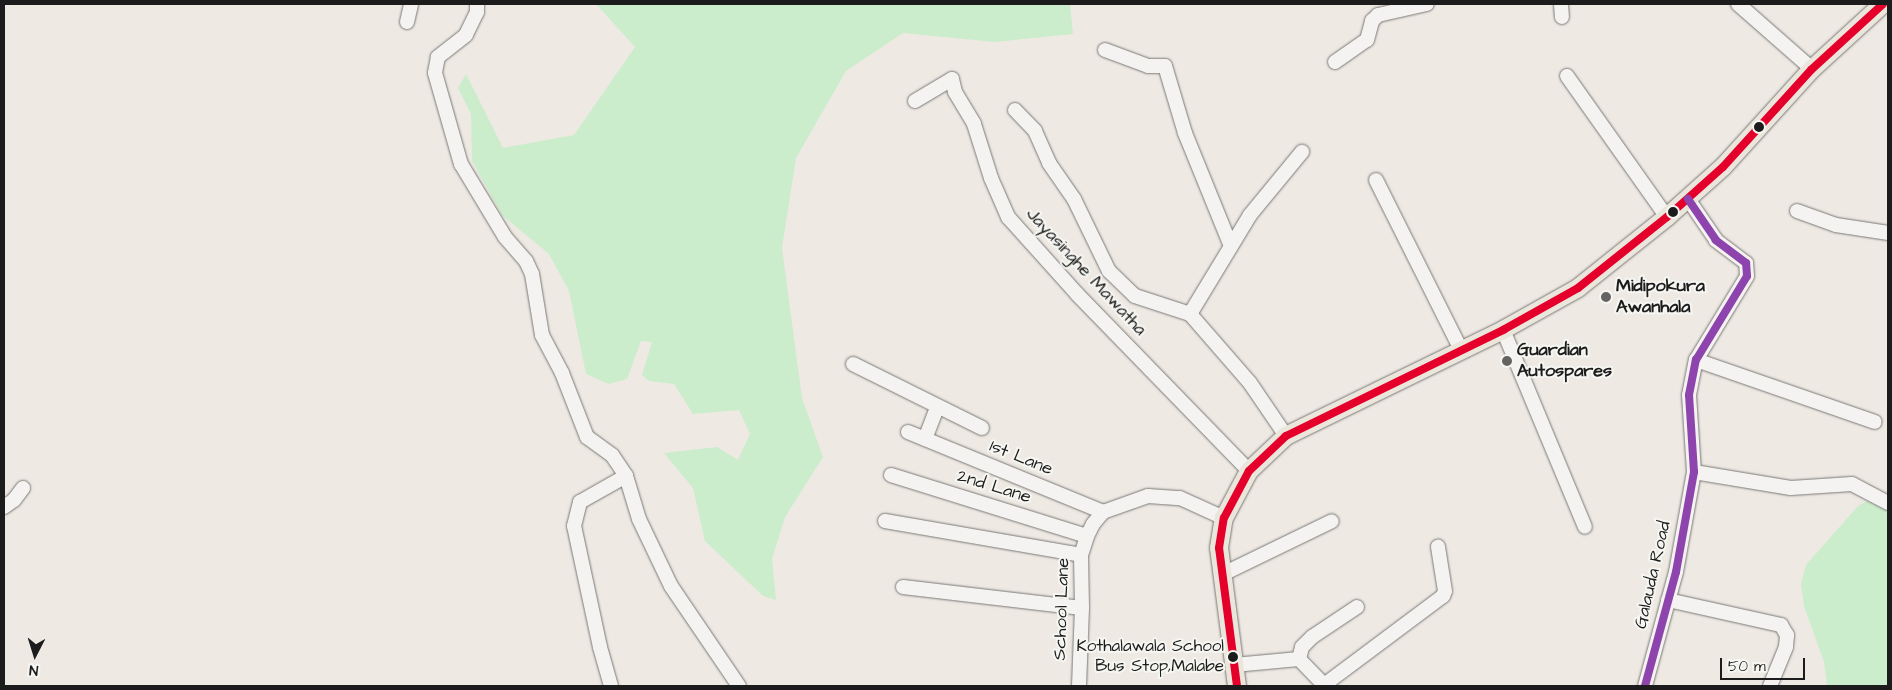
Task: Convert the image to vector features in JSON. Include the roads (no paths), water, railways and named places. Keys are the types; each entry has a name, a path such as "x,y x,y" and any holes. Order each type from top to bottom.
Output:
{"main road":[{"path":"1237,686 1221,575 1219,548 1224,518 1249,471 1286,436 1503,330 1578,288 1688,199 1723,166 1812,69 1883,4"}],"street":[{"path":"407,22 411,4"},
{"path":"477,4 477,12 466,35 438,57 435,74 462,164 505,237 526,260 532,274 542,335 562,373 586,437 612,455 626,476 639,518 671,586 739,686"},
{"path":"1335,62 1367,40 1372,22 1378,15 1427,4"},
{"path":"1738,4 1812,69"},
{"path":"1105,50 1148,66 1165,66 1184,133 1230,244"},
{"path":"1567,76 1667,217"},
{"name":"Jayasinghe Mawatha","path":"915,101 952,79 956,92 974,124 991,178 1008,217 1077,294 1249,471"},
{"path":"1015,110 1035,130 1049,162 1074,199 1109,271 1135,296 1190,314 1250,383 1286,436"},
{"path":"1190,314 1230,244 1250,215 1302,152"},
{"path":"1376,180 1461,350"},
{"name":"Galauda Road","path":"1646,686 1668,600 1694,472 1689,395 1696,360 1746,276 1746,263 1716,240 1688,199"},
{"path":"1797,211 1836,225 1888,233"},
{"path":"1503,330 1585,527"},
{"path":"1696,360 1876,422"},
{"name":"1st Lane","path":"853,364 982,428"},
{"path":"924,439 937,407"},
{"name":"1st Lane","path":"908,432 1103,512"},
{"path":"1694,472 1791,488 1852,484 1888,502"},
{"name":"2nd Lane","path":"891,475 1087,536"},
{"path":"611,686 600,647 574,526 580,502 626,476"},
{"path":"4,507 14,500 23,488"},
{"path":"1103,512 1148,496 1180,498 1224,518"},
{"name":"School Lane","path":"1078,686 1082,608 1081,556 1087,536 1103,512"},
{"path":"884,521 1081,556"},
{"path":"1221,575 1332,521"},
{"path":"1299,659 1325,686 1443,596 1445,591 1438,547"},
{"path":"903,587 1082,608"},
{"path":"1668,600 1781,624 1787,635 1786,647 1770,686"},
{"path":"1299,659 1302,647 1312,637 1357,607"},
{"path":"1234,665 1299,659"}],"place":[{"name":"Midipokura Awanhala","path":"1606,297"},
{"name":"Guardian Autospares","path":"1507,361"},
{"name":"Kothalawala School Bus Stop,Malabe","path":"1233,657"}]}
